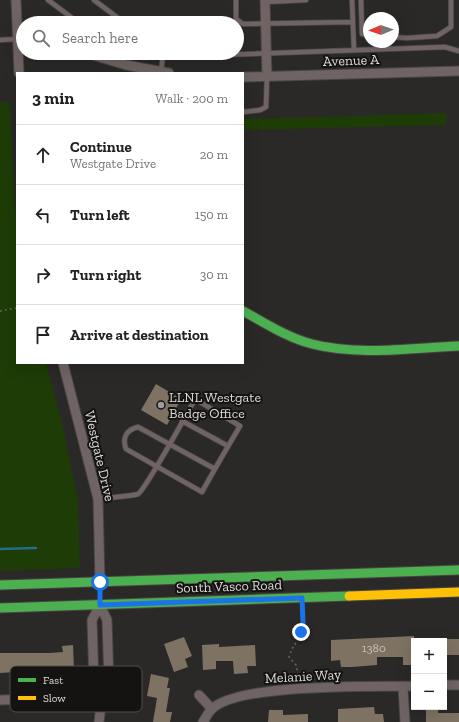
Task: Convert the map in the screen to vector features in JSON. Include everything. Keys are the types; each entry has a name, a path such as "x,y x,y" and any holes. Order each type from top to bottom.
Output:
{"main road":[{"path":"244,312 297,339 329,347 363,349 459,346"},
{"name":"South Vasco Road","path":"0,608 100,594 459,570"},
{"name":"South Vasco Road","path":"0,586 100,594 302,598 459,592"}],"street":[{"path":"16,0 18,16"},
{"path":"265,1 267,77"},
{"path":"19,60 19,72"},
{"path":"109,60 126,65 164,72"},
{"name":"Avenue A","path":"244,77 459,71"},
{"name":"Westgate Drive","path":"64,364 98,499 100,594"},
{"path":"100,594 107,620 108,666"},
{"path":"93,666 92,620 100,594"},
{"path":"447,685 459,685"},
{"path":"403,686 405,722"},
{"name":"Melanie Way","path":"203,722 212,709 238,696 268,691 411,686"},
{"path":"199,695 212,709"},
{"path":"0,700 10,700"},
{"path":"99,722 100,712"}],"lane":[{"path":"48,0 70,16"},
{"path":"94,0 115,16"},
{"path":"236,0 236,16"},
{"path":"265,1 306,0"},
{"path":"352,0 354,50"},
{"path":"361,0 363,34"},
{"path":"399,37 437,36 451,27 451,0"},
{"path":"244,24 353,22"},
{"path":"0,40 16,39"},
{"path":"244,54 445,47 459,51"},
{"path":"163,60 164,72"},
{"path":"244,112 260,110 266,107 267,77"},
{"path":"98,499 138,493 144,487 156,466 170,443 195,399 240,426 202,492 156,466 126,449 124,445 126,435 129,431 138,427 170,443 215,469"},
{"path":"182,421 228,446"}],"path":[{"path":"0,311 16,308"},
{"path":"300,690 296,665 289,657 303,623 302,598"}],"green space":[{"path":"0,102 10,102 16,222 16,364 46,364 64,432 78,501 80,568 0,571"},
{"path":"446,113 446,125 244,130 244,119"}],"building":[{"name":"LLNL Westgate Badge Office","path":"156,384 181,399 167,425 141,410"},
{"path":"414,636 414,638 411,638 411,665 403,665 403,657 377,657 377,665 341,667 340,660 331,661 331,640"},
{"path":"184,637 192,656 185,659 188,667 174,672 164,644"},
{"path":"447,639 459,639 459,655 447,655"},
{"path":"219,644 219,647 255,645 256,666 247,666 248,673 234,674 233,661 216,661 216,669 203,670 202,645"},
{"path":"73,645 74,666 10,666 10,672 0,673 0,653 63,652 62,646"},
{"path":"151,674 169,678 167,688 170,688 166,712 172,712 170,722 153,722 157,698 147,696"},
{"path":"374,707 375,714 383,714 384,722 338,722 338,709"},
{"path":"269,710 283,710 283,715 308,714 308,722 268,722"},
{"path":"426,710 438,710 438,713 459,713 459,722 426,722"}],"waterway":[{"path":"0,549 36,548"}],"traffic: fast":[{"path":"244,312 294,338 330,348 348,350 385,350 459,346"},
{"path":"0,585 459,570"},
{"path":"0,608 349,596"}],"traffic: slow":[{"path":"349,596 459,592"}],"place":[{"name":"LLNL Westgate Badge Office","path":"161,405"}],"route":[{"path":"100,582 100,605 302,598 303,623 301,632"}]}
